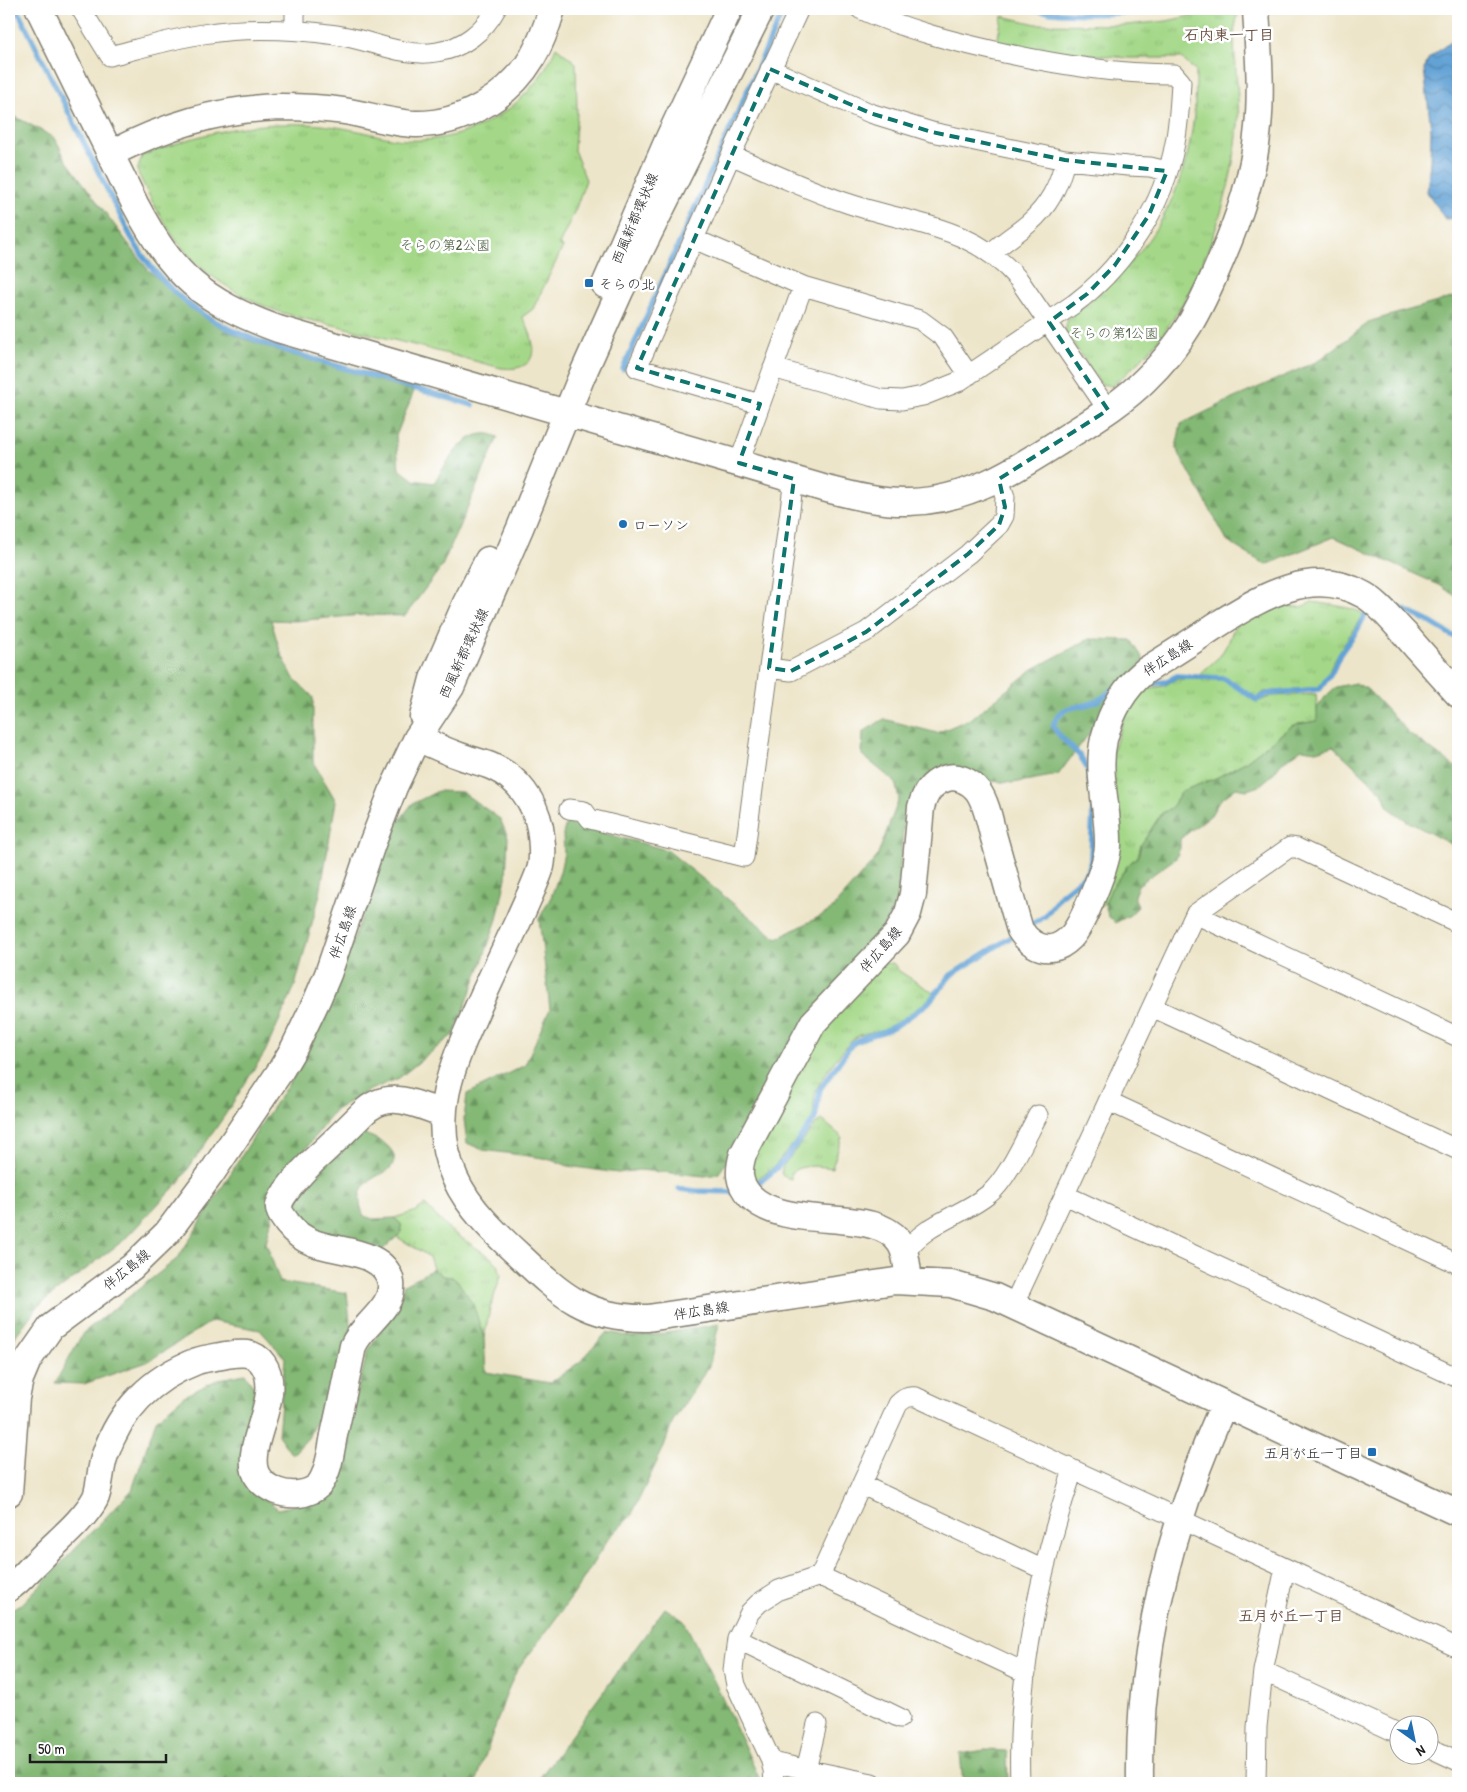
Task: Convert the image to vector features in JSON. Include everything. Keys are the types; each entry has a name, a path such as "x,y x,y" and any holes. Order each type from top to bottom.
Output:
{"main road":[{"path":"39,9 142,217 166,255 189,281 217,302 236,313 278,329 794,479 867,498 908,502 929,501 959,495 998,479 1020,467 1108,410 1144,381 1176,346 1199,310 1233,232 1247,192 1254,160 1260,92 1256,9"},
{"path":"110,154 145,136 183,123 256,109 313,108 344,111 397,122 417,124 454,118 472,112 499,95 516,80 532,60 540,44 552,9"},
{"name":"西風新都環状線","path":"417,738 451,687 541,480 562,412 568,372 641,201 729,9"},
{"name":"西風新都環状線","path":"562,412 761,9"},
{"name":"伴広島線","path":"9,1493 16,1398 20,1378 28,1360 51,1327 132,1267 166,1234 211,1174 281,1070 317,1000 375,836 394,787 417,738 452,754 497,769 517,784 533,806 540,826 542,844 542,862 537,878 460,1048 449,1080 442,1131 450,1167 460,1189 477,1212 508,1245 550,1284 566,1296 592,1310 626,1318 655,1317 842,1288 909,1281 901,1244 895,1237 880,1227 794,1215 764,1207 744,1189 739,1179 739,1166 743,1154 813,1023 897,934 908,913 913,894 921,807 931,786 945,778 958,778 972,785 978,792 987,813 1022,932 1036,946 1044,948 1060,946 1072,936 1080,923 1103,869 1108,846 1101,754 1109,722 1125,692 1133,681 1145,671 1260,599 1287,587 1319,583 1344,587 1364,595 1383,611 1458,694"},
{"path":"9,1588 82,1517 96,1498 105,1455 132,1405 144,1392 167,1375 198,1361 245,1353 257,1357 269,1377 270,1389 254,1454 255,1470 261,1481 284,1494 302,1494 319,1485 328,1464 353,1346 361,1331 385,1305 390,1294 390,1282 387,1274 374,1260 364,1255 314,1243 301,1237 285,1221 279,1211 279,1205 283,1196 309,1166 366,1110 378,1102 390,1098 443,1114"},
{"path":"909,1281 963,1287 995,1297 1458,1513"},
{"path":"1140,1783 1141,1725 1149,1649 1163,1577 1179,1518 1224,1404"}],"street":[{"path":"81,9 110,56 166,41 204,34 259,29 295,30 353,38 426,54 449,49 469,39 485,26 496,9"},
{"path":"295,9 295,30"},
{"path":"760,404 637,368 731,155 799,9"},
{"path":"773,368 868,396 891,400 912,399 935,393 952,385 1049,322 1087,294 1115,265 1145,223 1159,193 1175,145 1181,82 1174,74 1123,73 1076,68 1041,61 939,38 860,9"},
{"path":"770,69 839,101 932,132 1065,160 1128,166 1150,166 1167,171"},
{"path":"731,155 845,203 954,232 975,242 1010,269 1019,280 1108,410"},
{"path":"991,253 1028,224 1042,210 1058,187 1065,160"},
{"path":"694,239 802,286 920,320 928,324 943,337 969,375"},
{"path":"739,463 802,286"},
{"path":"569,809 584,811 590,819 744,857 794,479"},
{"path":"769,668 791,671 866,632 968,554 999,524 1004,516 1004,497 998,479"},
{"path":"1014,1306 1195,914 1290,847 1297,848 1458,923"},
{"path":"1195,914 1458,1037"},
{"path":"1152,1007 1458,1150"},
{"path":"1108,1101 1458,1264"},
{"path":"904,1254 921,1234 975,1204 990,1193 1000,1182 1038,1115"},
{"path":"1064,1196 1458,1378"},
{"path":"820,1576 898,1404 906,1397 911,1396 1458,1648"},
{"path":"1020,1783 1026,1673 1044,1570 1052,1537 1073,1470"},
{"path":"862,1485 1044,1570"},
{"path":"1257,1783 1257,1726 1263,1671 1285,1568"},
{"path":"774,1783 774,1770 736,1685 733,1670 737,1639 750,1612 759,1603 780,1590 820,1576 1026,1673"},
{"path":"737,1639 900,1718"},
{"path":"1263,1671 1390,1729"},
{"path":"806,1770 817,1724"},
{"path":"1440,1753 1458,1762"},
{"path":"771,1762 872,1783"}],"highlighted area":[{"path":"770,69 870,113 932,132 1065,160 1167,171 1149,215 1115,265 1087,294 1049,322 1108,410 999,479 1005,507 999,525 968,554 866,632 791,671 769,668 794,479 739,463 760,404 637,368"}],"green space":[{"name":"そらの第1公園","path":"1214,9 1239,9 1234,35 1238,126 1228,185 1220,216 1197,276 1166,330 1148,352 1112,386 1101,384 1065,332 1068,318 1126,268 1148,241 1166,212 1179,181 1189,147 1194,111 1196,71 1181,58 1128,58 1033,49 1032,51 997,43 1002,16 1036,24 1126,25 1167,21"},
{"name":"そらの第2公園","path":"556,47 576,63 577,113 574,150 586,180 576,208 559,245 563,247 533,309 522,317 533,345 529,361 523,366 501,368 296,317 268,308 248,298 228,287 191,258 157,210 137,171 142,156 193,138 228,130 264,125 318,125 405,140 429,140 453,136 496,118 515,104 545,68"},
{"path":"9,115 55,138 66,160 148,270 191,309 242,338 414,391 396,436 399,469 414,480 434,483 454,453 467,440 485,434 498,437 442,566 405,616 362,615 295,621 271,620 280,651 293,677 313,697 313,762 336,801 320,894 295,986 265,1052 179,1182 124,1240 39,1305 16,1335 9,1351"},
{"path":"1458,296 1458,598 1441,586 1334,537 1266,565 1228,542 1176,448 1181,424 1318,361 1371,321"},
{"path":"1312,602 1347,608 1363,614 1336,657 1325,679 1318,687 1264,692 1257,698 1222,676 1201,675 1220,656 1229,641 1234,627 1250,617 1259,617 1278,606 1301,607"},
{"path":"1089,639 1131,640 1144,660 1058,775 1013,783 930,776 905,808 897,900 874,946 765,1095 718,1174 705,1176 639,1170 618,1173 568,1166 551,1159 483,1150 467,1143 464,1119 467,1094 525,1065 550,1009 539,919 551,897 560,872 564,853 563,834 566,823 667,850 777,939 830,911 877,857 899,799 895,782 862,755 863,732 884,719 937,733 972,718 1033,669"},
{"path":"1176,679 1221,680 1257,702 1272,696 1316,694 1318,721 1293,725 1245,762 1216,778 1182,791 1172,807 1161,814 1141,845 1138,856 1128,865 1111,889 1105,903 1094,910 1109,762 1134,690 1164,686"},
{"path":"1355,683 1367,689 1410,734 1458,769 1458,848 1407,821 1388,807 1382,792 1333,746 1316,751 1302,749 1281,763 1272,775 1259,786 1247,790 1236,788 1219,801 1211,815 1180,839 1180,848 1176,858 1138,885 1134,896 1138,907 1130,915 1115,923 1108,916 1105,903 1111,889 1128,865 1138,856 1141,845 1161,814 1172,807 1182,791 1216,778 1245,762 1293,725 1317,721 1317,708 1326,696 1336,687"},
{"path":"438,791 462,792 500,819 508,837 506,878 497,919 455,1033 399,1078 368,1091 335,1110 280,1183 266,1243 280,1282 347,1293 352,1340 308,1438 292,1455 278,1435 285,1358 260,1330 212,1321 147,1362 84,1384 55,1383 83,1333 178,1258 262,1123 296,1073 325,1017 386,851 399,821 412,804"},
{"path":"893,963 899,971 934,993 918,1008 896,1023 884,1029 862,1034 845,1048 817,1088 813,1117 810,1124 771,1170 751,1182 748,1159 813,1034 882,964"},
{"path":"822,1120 842,1137 832,1168 806,1167 791,1172 791,1179 783,1176 781,1173 783,1166 815,1125"},
{"path":"357,1132 377,1139 390,1148 393,1154 394,1160 390,1168 367,1183 360,1197 364,1216 373,1219 394,1218 401,1224 402,1232 381,1251 315,1234 292,1214 292,1200"},
{"path":"425,1205 451,1231 498,1264 501,1275 490,1309 484,1338 479,1325 452,1277 443,1276 433,1269 430,1259 425,1254 397,1237 402,1232 401,1224 394,1218 414,1212"},
{"path":"433,1269 443,1276 452,1277 459,1283 473,1304 484,1338 486,1372 550,1383 581,1361 607,1332 633,1337 719,1324 709,1366 673,1421 663,1449 631,1516 608,1539 574,1594 516,1672 507,1692 476,1783 9,1783 9,1610 22,1604 132,1490 156,1420 184,1396 219,1379 245,1374 255,1388 244,1451 246,1483 278,1509 322,1499 338,1459 368,1351 400,1299 404,1285"},
{"path":"665,1608 684,1621 718,1689 760,1780 759,1783 536,1783"},
{"path":"985,1750 1007,1751 1008,1783 963,1783 960,1754"}],"water":[{"path":"1458,36 1458,218 1445,219 1427,192 1431,130 1424,69 1429,58"}],"waterway":[{"path":"17,9 131,237 150,266 172,290 195,309 220,324 275,347 473,405"},
{"path":"623,369 784,9"},
{"path":"1029,9 1061,13 1094,14 1158,9"},
{"path":"1396,608 1398,607 1428,621 1458,639"},
{"path":"1154,683 1165,682 1177,676 1222,678 1257,700 1267,694 1320,689 1365,615 1370,613"},
{"path":"1090,784 1088,770 1084,762 1053,726 1056,718 1065,710 1097,701 1117,687"},
{"path":"1026,928 1045,916 1061,895 1083,877 1089,869 1093,808"},
{"path":"750,1186 768,1176 776,1168 811,1124 815,1118 820,1089 852,1044 900,1023 928,1003 951,975 1016,934"},
{"path":"679,1189 731,1192 736,1190"}],"place":[{"name":"そらの北","path":"589,283"},
{"name":"ローソン","path":"623,524"},
{"name":"五月が丘一丁目","path":"1372,1452"}],"district":[{"name":"石内東一丁目","path":"1229,34"},
{"name":"五月が丘一丁目","path":"1291,1615"}]}
